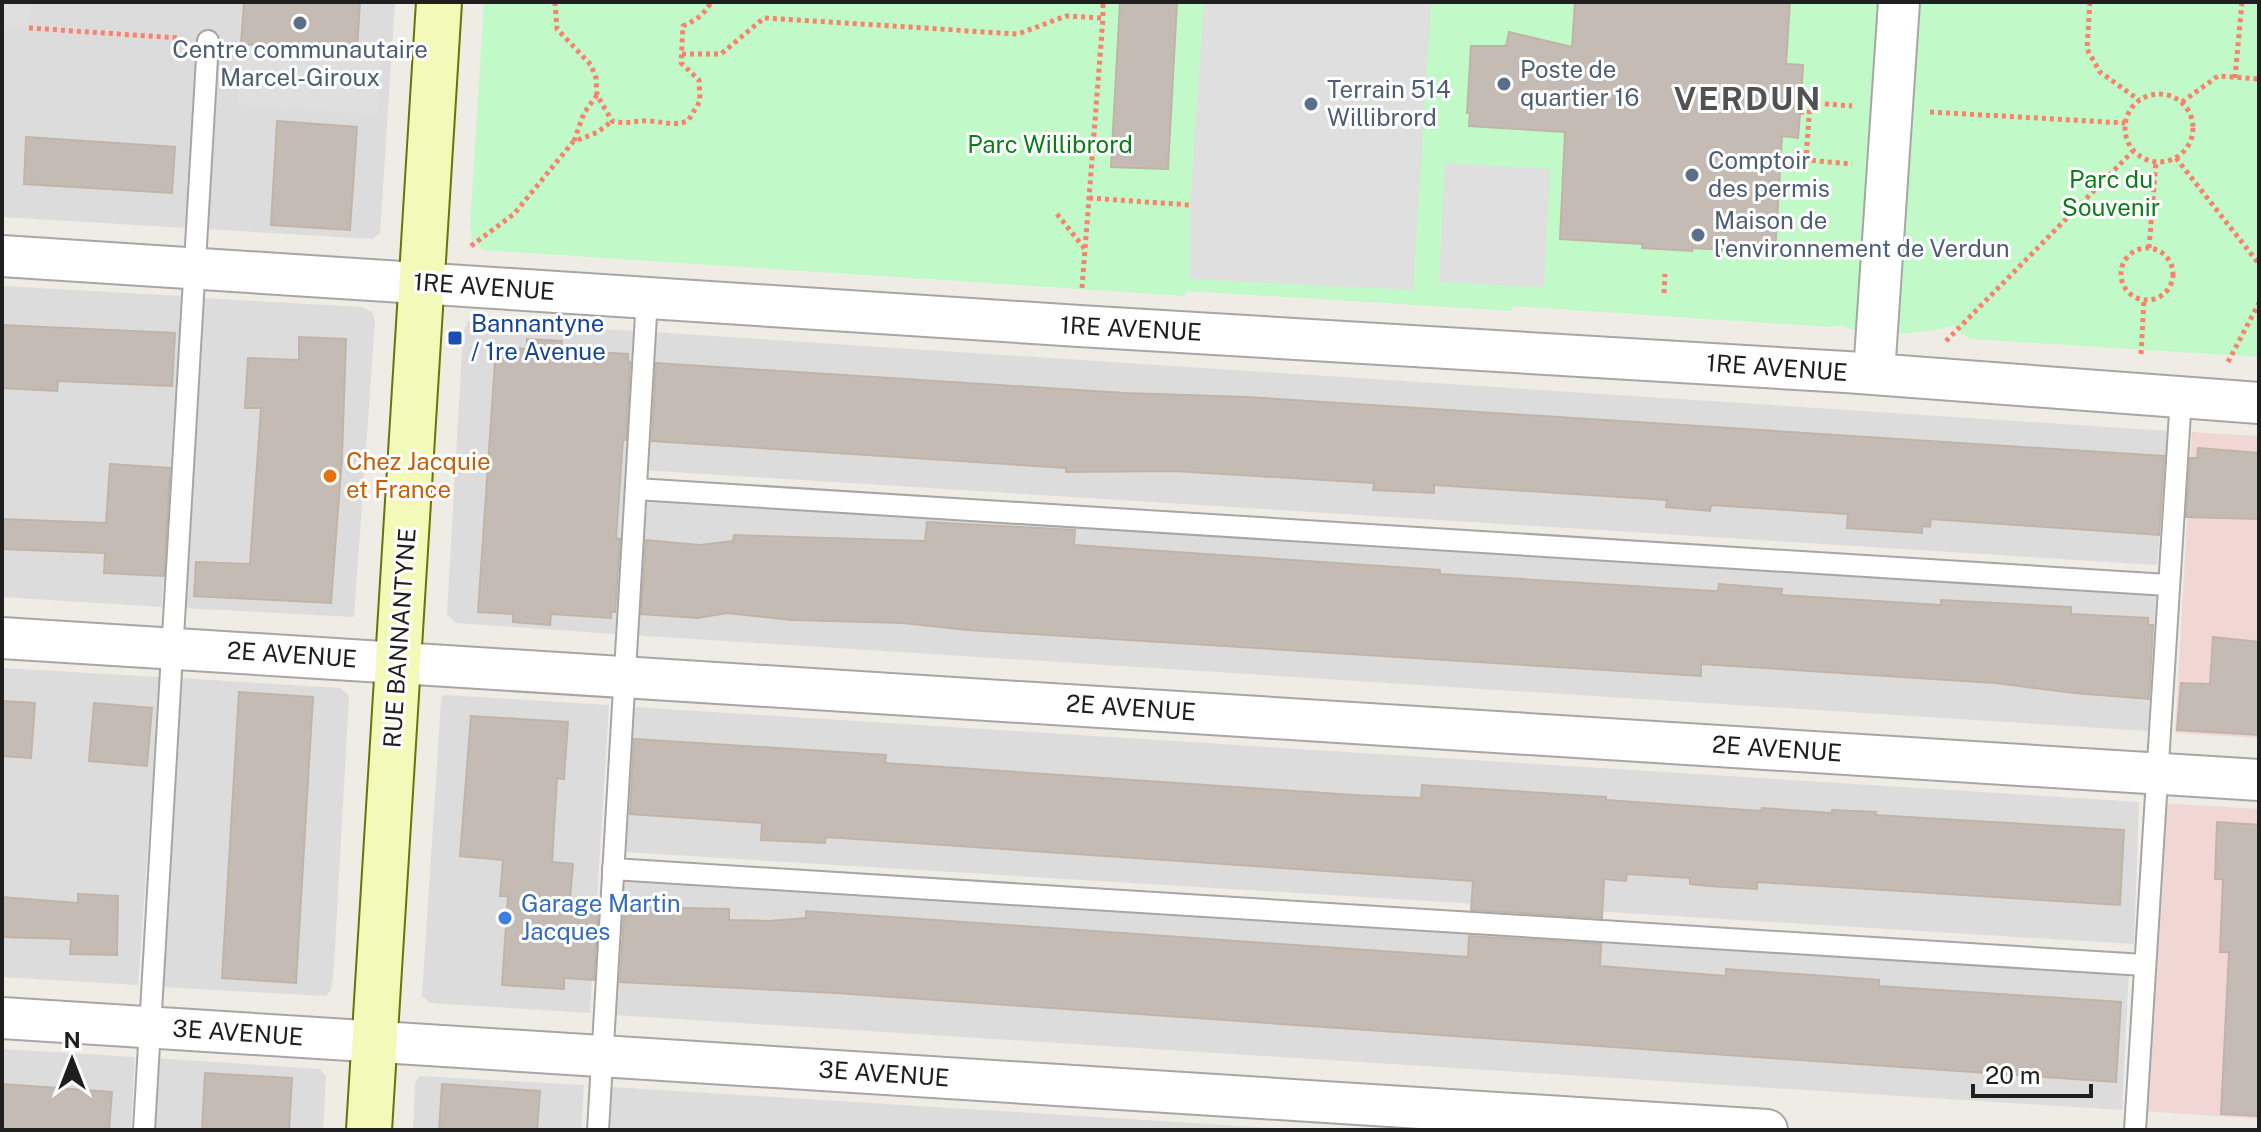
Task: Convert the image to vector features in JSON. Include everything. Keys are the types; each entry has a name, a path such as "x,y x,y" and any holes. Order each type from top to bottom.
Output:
{"street":[{"name":"RUE BANNANTYNE","path":"369,1130 439,2"},
{"path":"1874,374 1899,2"},
{"name":"1RE AVENUE","path":"2,256 1874,374 2259,403"},
{"name":"2E AVENUE","path":"2,638 2259,780"},
{"name":"3E AVENUE","path":"2,1018 1767,1130"}],"lane":[{"path":"144,1130 208,41"},
{"path":"598,1130 647,298"},
{"path":"2135,1130 2181,397"},
{"path":"636,489 2168,585"},
{"path":"613,869 2144,965"}],"path":[{"path":"555,2 557,29 591,65 597,95 612,121 622,124 651,121 668,125 688,121 696,112 701,91 699,80 681,63 683,26 693,22 711,2"},
{"path":"1081,295 1103,2"},
{"path":"2090,2 2087,49 2100,72 2139,100"},
{"path":"2235,78 2242,2"},
{"path":"682,54 721,54 764,18 1018,34 1066,16 1103,18"},
{"path":"29,28 208,41"},
{"path":"2182,102 2218,76 2259,79"},
{"path":"2161,93 2182,102 2193,121 2193,132 2184,151 2176,158 2156,162 2133,151 2125,123 2132,106 2139,100 2161,93"},
{"path":"469,248 514,214 573,142 584,113 597,95"},
{"path":"1801,102 1860,106"},
{"path":"1810,102 1806,160 1857,164"},
{"path":"1917,111 2125,123"},
{"path":"1800,112 1809,112"},
{"path":"573,142 598,132 612,121"},
{"path":"1944,344 2133,151"},
{"path":"2176,158 2259,264"},
{"path":"2149,248 2156,162"},
{"path":"1089,198 1190,205"},
{"path":"1057,214 1085,250"},
{"path":"2149,248 2157,250 2170,261 2173,278 2159,297 2144,299 2127,290 2121,274 2126,258 2133,252 2149,248"},
{"path":"1664,293 1665,274"},
{"path":"2140,360 2144,299"},
{"path":"2226,365 2259,303"}],"shaded area":[{"path":"2,2 395,2 380,233 372,239 205,229 203,95 194,96 186,228 2,217"},
{"path":"2,2 30,2 29,28 2,26"},
{"name":"Terrain 514 Willibrord","path":"1204,2 1431,2 1413,290 1190,279 1190,205"},
{"path":"241,44 381,54 378,115 237,105"},
{"path":"1445,163 1550,169 1544,287 1439,282"},
{"path":"2,286 183,296 162,607 2,597"},
{"path":"203,298 362,307 372,312 375,321 354,617 182,608"},
{"path":"468,321 636,331 615,634 456,623 447,614 463,333"},
{"path":"652,332 2169,431 2157,565 642,470"},
{"path":"2192,432 2259,436 2259,738 2175,733"},
{"path":"639,496 2156,591 2148,731 631,635"},
{"path":"2,668 160,677 138,985 2,977"},
{"path":"179,678 340,688 349,696 334,966 331,990 326,996 160,987"},
{"path":"442,696 609,705 590,1013 430,1003 422,996 441,702"},
{"path":"634,707 2139,802 2134,944 624,852"},
{"path":"2161,803 2259,809 2259,1119 2142,1111"},
{"path":"622,877 2129,969 2122,1110 614,1015"},
{"path":"2,1049 135,1057 131,1130 2,1130"},
{"path":"153,1058 320,1069 326,1077 323,1130 149,1130"},
{"path":"419,1076 584,1085 581,1130 413,1130 415,1083"},
{"path":"611,1087 1306,1130 608,1130"}],"green space":[{"path":"484,2 2259,2 2259,357 1971,339 1957,331 1955,325 1913,333 1881,334 1841,325 1831,327 1513,306 1512,311 1187,291 1185,296 483,250 472,240 470,224"}],"building":[{"name":"Centre communautaire Marcel-Giroux","path":"244,2 360,2 357,50 241,44"},
{"path":"1120,2 1177,2 1168,169 1111,167"},
{"path":"1575,2 1790,2 1786,64 1803,65 1801,102 1798,138 1782,136 1775,253 1642,248 1643,244 1560,239 1565,132 1469,126 1471,46 1506,46 1509,32 1572,47"},
{"path":"277,121 357,127 350,230 271,225"},
{"path":"26,137 175,147 172,193 24,184"},
{"path":"2,325 175,333 172,386 58,381 57,391 2,388"},
{"path":"299,337 346,339 342,457 331,603 194,596 196,562 250,564 261,408 245,408 248,358 299,360"},
{"path":"527,339 562,341 561,350 628,354 626,440 623,440 616,538 620,539 615,612 611,612 611,618 551,614 550,625 513,622 513,614 478,612 496,347 527,349"},
{"path":"656,363 1125,393 1247,397 2164,456 2159,535 1931,519 1930,527 1922,526 1922,533 1847,528 1848,514 1711,505 1710,511 1666,507 1667,500 1434,485 1434,493 1373,490 1374,483 1174,471 1066,472 1066,468 652,441"},
{"path":"2198,448 2259,453 2259,519 2186,517 2190,458 2197,458"},
{"path":"110,464 170,468 164,576 104,573 105,553 2,549 2,519 106,523"},
{"path":"927,522 1075,530 1074,545 1440,570 1440,574 1713,591 1718,591 1719,584 1782,589 1781,595 1941,605 1941,600 2071,607 2071,614 2148,618 2148,625 2153,625 2149,699 1995,683 1701,664 1701,676 968,630 903,623 792,620 727,613 698,618 641,614 646,540 700,545 733,541 734,535 925,541"},
{"path":"2213,637 2259,642 2259,735 2177,730 2181,683 2210,684"},
{"path":"239,692 313,697 296,983 222,978"},
{"path":"2,701 35,703 31,758 2,756"},
{"path":"94,703 152,708 147,766 89,761"},
{"path":"471,716 568,722 564,779 557,778 552,862 573,864 569,911 598,912 594,980 564,978 564,989 502,985 508,896 500,896 503,860 460,856"},
{"path":"634,739 886,755 885,763 1354,795 1421,798 1422,785 1761,811 1762,808 1832,813 1832,810 1876,812 1875,815 2124,830 2120,905 1757,882 1757,889 1708,886 1690,884 1690,878 1627,874 1626,881 1604,879 1602,918 1471,910 1473,881 826,837 825,843 761,840 762,823 630,814"},
{"path":"2217,822 2259,825 2259,1116 2221,1114 2229,952 2220,952 2223,879 2215,879"},
{"path":"78,894 118,896 117,955 70,954 71,939 2,937 2,897 78,903"},
{"path":"637,907 729,909 729,920 806,918 806,911 1468,957 1469,936 1601,944 1600,966 1726,976 1726,969 1879,980 1879,986 2121,1002 2116,1082 836,993 620,982 624,913 636,914"},
{"path":"205,1073 292,1078 289,1130 202,1130"},
{"path":"2,1084 112,1092 109,1130 2,1130"},
{"path":"442,1084 540,1091 537,1130 439,1130"}],"place":[{"name":"Centre communautaire Marcel-Giroux","path":"300,23"},
{"name":"Poste de quartier 16","path":"1504,84"},
{"name":"Terrain 514 Willibrord","path":"1311,104"},
{"name":"Comptoir des permis","path":"1692,175"},
{"name":"Maison de l'environnement de Verdun","path":"1698,235"},
{"name":"Bannantyne / 1re Avenue","path":"455,338"},
{"name":"Chez Jacquie et France","path":"330,476"},
{"name":"Garage Martin Jacques","path":"505,918"}],"district":[{"name":"VERDUN","path":"1748,99"}],"park label":[{"name":"Parc Willibrord","path":"1050,145"},
{"name":"Parc du Souvenir","path":"2111,194"}]}
